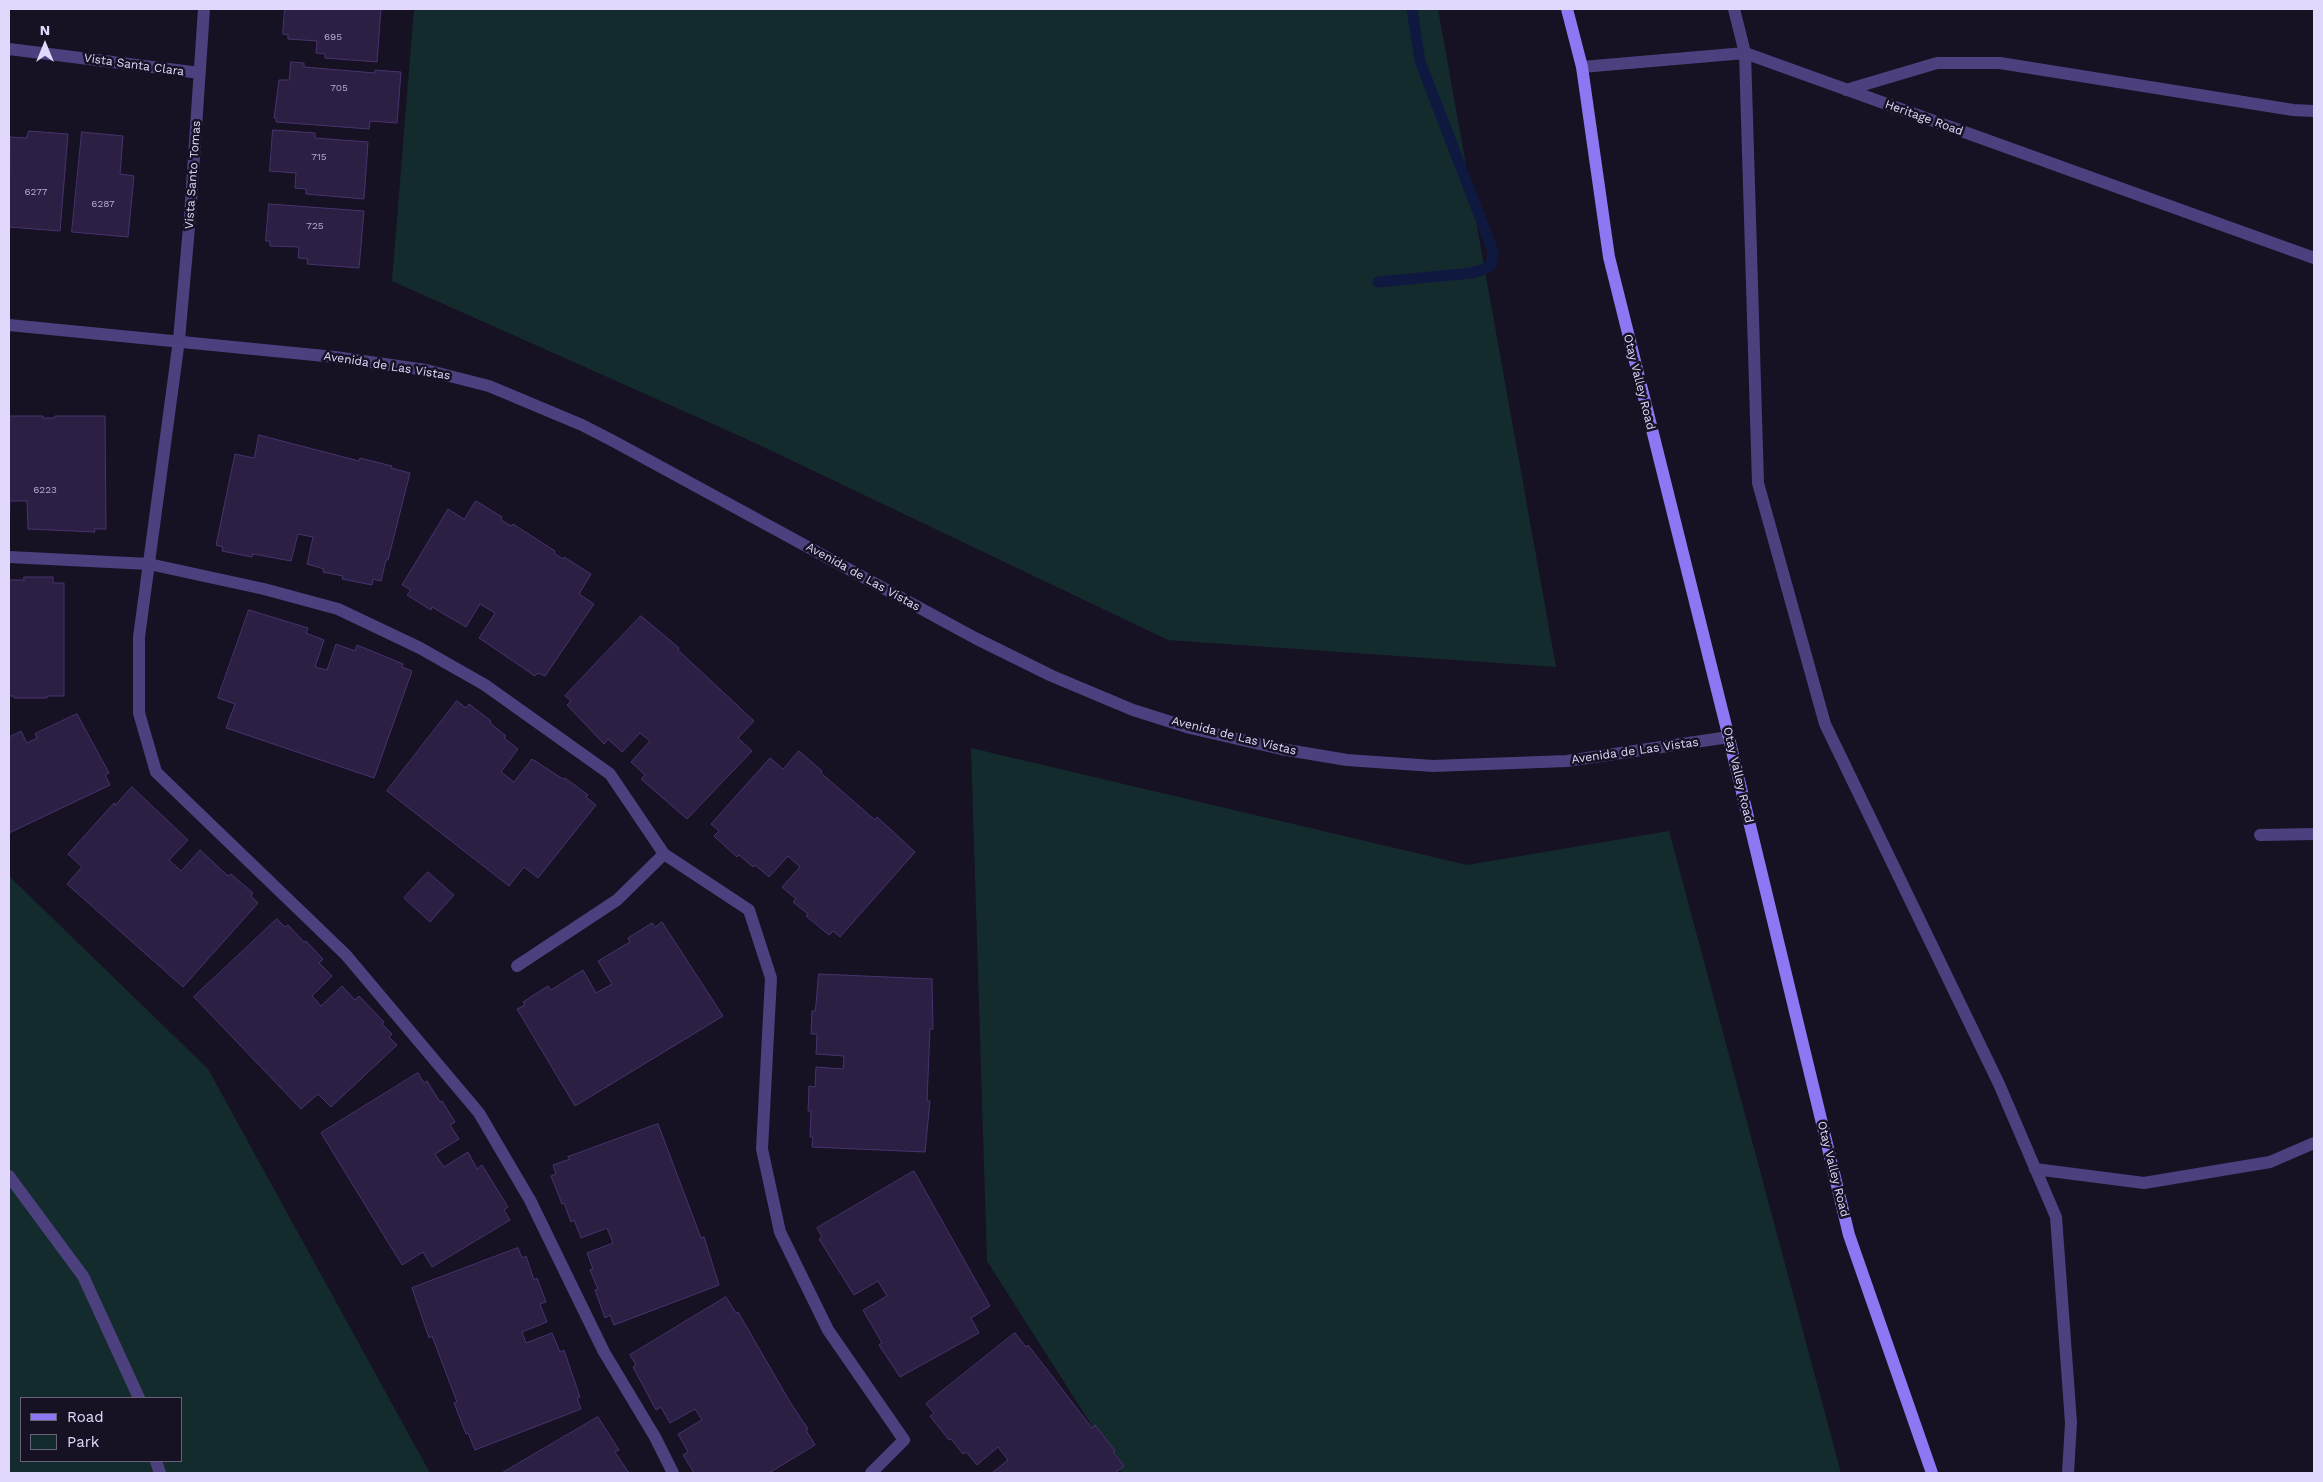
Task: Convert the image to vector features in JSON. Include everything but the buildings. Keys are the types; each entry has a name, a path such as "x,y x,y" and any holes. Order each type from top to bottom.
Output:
{"main road":[{"path":"1567,9 1582,67"},
{"name":"Otay Valley Road","path":"1582,67 1609,257 1729,737 1849,1235 1932,1473"}],"street":[{"name":"Vista Santo Tomas","path":"204,9 179,340 139,637 139,713 156,772 346,955 479,1113 530,1200 604,1352 655,1437 673,1473"},
{"path":"1734,9 1745,54 1758,483 1825,724 1999,1084 2056,1216 2071,1423 2068,1473"},
{"name":"Vista Santa Clara","path":"9,49 200,74"},
{"name":"Heritage Road","path":"1582,67 1745,54 2314,258"},
{"path":"1846,90 1936,64 2000,64 2314,112"},
{"name":"Avenida de Las Vistas","path":"9,325 335,356 426,370 489,386 582,425 616,442 974,638 1070,683 1134,710 1190,728 1281,750 1347,760 1433,766 1568,761 1729,737"},
{"path":"9,557 149,564 264,588 338,608 420,648 485,685 610,774 664,854 748,910 771,978 762,1149 780,1232 828,1330 904,1440 871,1473"},
{"path":"2260,835 2314,834"},
{"path":"517,966 616,900 664,854"},
{"path":"2035,1168 2144,1183 2270,1162 2314,1143"},
{"path":"9,1176 83,1276 139,1397"}],"green space":[{"path":"414,9 1438,9 1556,667 1168,640 753,442 392,281"},
{"path":"971,748 1467,865 1669,831 1841,1473 1122,1473 987,1261"},
{"path":"9,876 208,1069 430,1473 9,1473"}],"waterway":[{"path":"1378,282 1473,273 1491,266 1493,251 1420,61 1412,9"}]}
